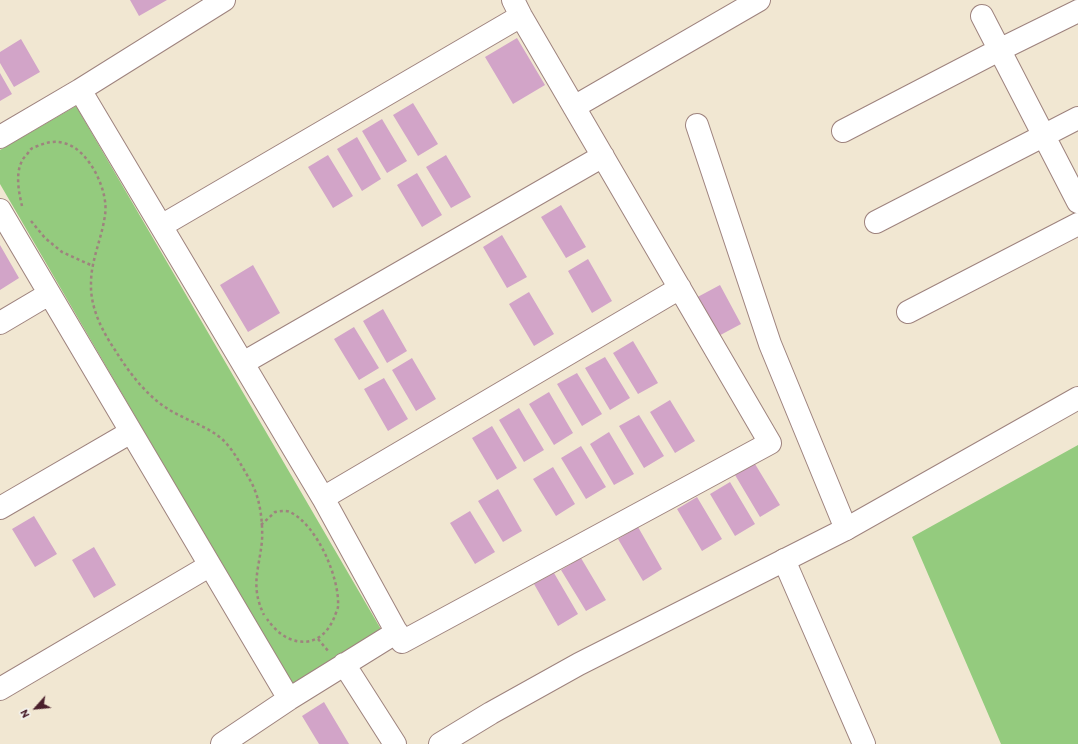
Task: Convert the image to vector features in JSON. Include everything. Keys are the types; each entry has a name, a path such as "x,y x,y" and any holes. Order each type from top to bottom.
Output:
{"street":[{"path":"0,137 80,90 224,0"},
{"path":"574,107 759,0"},
{"path":"80,90 243,364 323,498 402,642 770,443 517,8 161,226"},
{"path":"843,132 999,50 1078,11"},
{"path":"982,16 1078,202"},
{"path":"876,222 1078,118"},
{"path":"697,125 770,344 846,529"},
{"path":"243,364 603,156"},
{"path":"0,210 209,566 289,699"},
{"path":"908,312 1078,224"},
{"path":"323,498 680,288"},
{"path":"0,323 49,294"},
{"path":"440,744 491,713 579,664 846,529 1078,398"},
{"path":"0,508 131,432"},
{"path":"784,560 864,744"},
{"path":"0,689 209,566"},
{"path":"222,744 289,699 397,632"},
{"path":"344,664 395,744"}],"path":[{"path":"25,211 22,206 18,177 21,161 32,148 48,142 64,143 78,150 90,163 100,182 106,214 93,266 91,282 93,305 101,325 130,374 149,394 171,411 205,428 222,440 236,457 251,482 259,503 262,540 257,565 256,586 259,605 266,619 277,632 290,639 305,642 318,639 330,627 338,608 334,576 326,554 304,520 289,511 275,512 261,525"},
{"path":"28,216 45,238 62,252 93,266"}],"green space":[{"path":"76,106 382,631 291,684 0,184 0,150"},
{"path":"1078,445 1078,744 1001,744 912,537"}],"building":[{"path":"130,0 167,0 139,16"},
{"path":"517,38 545,85 513,104 485,57"},
{"path":"21,39 40,72 14,87 0,63 0,52"},
{"path":"0,73 12,94 0,101"},
{"path":"413,103 438,144 418,156 393,115"},
{"path":"382,119 407,161 387,173 362,131"},
{"path":"357,137 381,179 362,191 337,149"},
{"path":"328,155 353,196 333,208 308,167"},
{"path":"446,155 471,197 451,208 426,167"},
{"path":"417,173 442,215 422,227 397,185"},
{"path":"561,205 586,247 566,258 541,217"},
{"path":"502,235 527,277 507,288 483,247"},
{"path":"0,245 19,278 0,290"},
{"path":"588,259 612,301 592,313 568,271"},
{"path":"253,265 280,313 248,332 220,285"},
{"path":"720,285 741,324 713,339 692,300"},
{"path":"529,292 554,334 534,346 509,304"},
{"path":"383,309 407,351 387,363 363,321"},
{"path":"354,327 379,368 359,380 334,339"},
{"path":"633,341 658,383 638,394 613,353"},
{"path":"605,357 630,398 610,410 585,368"},
{"path":"412,358 436,399 416,411 392,370"},
{"path":"577,373 602,414 582,426 557,384"},
{"path":"384,378 408,419 388,431 364,389"},
{"path":"549,392 573,433 554,445 529,404"},
{"path":"670,400 695,441 675,453 650,412"},
{"path":"519,408 544,450 524,462 499,420"},
{"path":"639,415 664,456 644,468 619,426"},
{"path":"492,426 517,468 497,480 472,438"},
{"path":"609,432 634,474 614,485 590,444"},
{"path":"581,446 606,487 586,499 561,458"},
{"path":"755,464 780,505 760,517 735,475"},
{"path":"553,467 575,504 556,516 533,479"},
{"path":"730,482 755,524 735,536 710,494"},
{"path":"498,489 522,531 503,542 478,501"},
{"path":"697,497 722,539 702,551 677,509"},
{"path":"470,511 495,552 475,564 450,523"},
{"path":"34,516 57,554 35,567 12,529"},
{"path":"638,527 662,569 643,581 618,539"},
{"path":"94,547 116,585 94,598 72,560"},
{"path":"581,558 606,600 586,611 561,570"},
{"path":"554,573 578,614 558,626 534,584"},
{"path":"324,702 349,744 319,744 302,716"}]}
